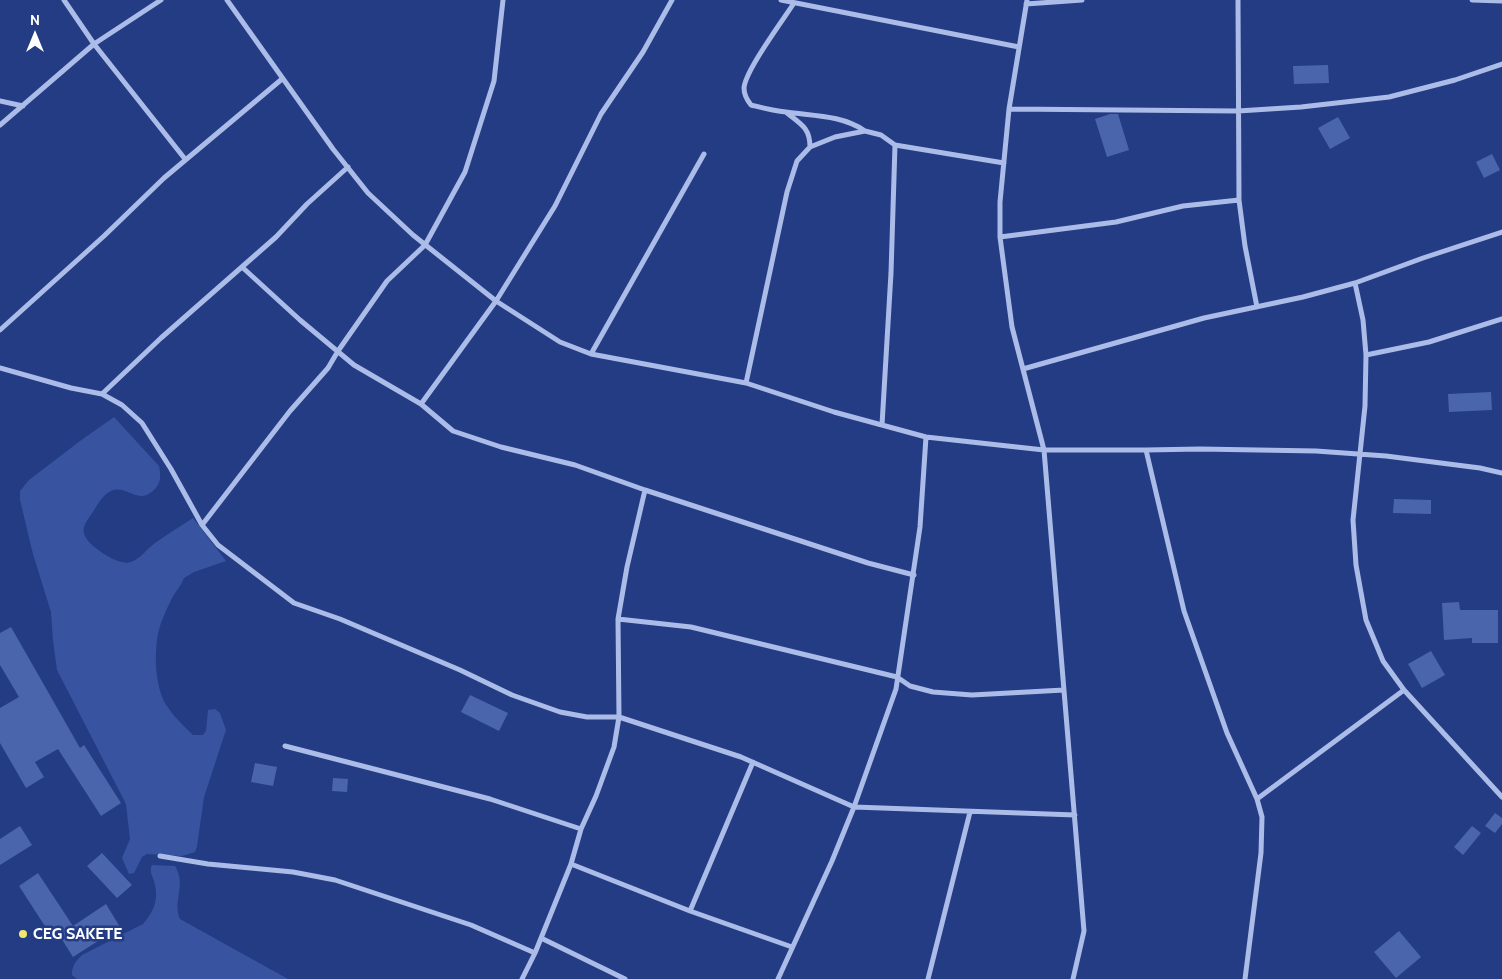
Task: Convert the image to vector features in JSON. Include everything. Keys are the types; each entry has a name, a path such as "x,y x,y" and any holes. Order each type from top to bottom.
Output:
{"street":[{"path":"64,0 94,44 185,160"},
{"path":"0,125 94,44 161,0"},
{"path":"227,0 282,79 368,193 425,245 496,301 560,342 591,354 746,383 834,412 926,436 1044,450 1200,449 1361,454 1480,468 1502,473"},
{"path":"202,525 290,411 328,368 387,281 425,245 465,172 494,81 503,0"},
{"path":"421,404 496,301 555,206 601,114 643,52 672,0"},
{"path":"781,0 1019,47"},
{"path":"1072,979 1084,931 1044,450 1012,327 1000,237 1000,202 1009,109 1026,2 1082,0"},
{"path":"1238,0 1239,200 1245,246 1257,307"},
{"path":"1472,0 1502,2"},
{"path":"794,3 748,73 744,87 745,98 752,105 787,112 816,115 854,124 865,131 881,136 895,145 1004,163"},
{"path":"1009,109 1238,111 1301,107 1389,97 1455,80 1502,64"},
{"path":"0,330 56,281 164,178 282,79"},
{"path":"0,102 23,106"},
{"path":"787,112 806,128 810,136 810,147"},
{"path":"746,383 787,192 797,161 810,147 835,137 865,131"},
{"path":"882,425 892,273 895,145"},
{"path":"591,354 704,154"},
{"path":"102,394 168,332 276,237 307,204 348,167"},
{"path":"1000,237 1116,222 1183,206 1239,200"},
{"path":"1023,369 1204,318 1303,297 1355,283 1502,232"},
{"path":"242,267 300,320 354,365 421,404 453,431 502,447 575,465 868,563 914,576"},
{"path":"1355,283 1364,320 1366,355 1365,406 1353,520 1356,565 1366,620 1383,661 1404,690 1502,797"},
{"path":"1366,355 1429,342 1502,319"},
{"path":"0,368 71,388 102,394 122,405 142,423 171,469 202,525 218,545 294,603 340,619 460,670 512,696 560,712 586,717 619,717 741,756 854,807 1075,815"},
{"path":"778,979 832,861 854,807 896,689 920,527 926,436"},
{"path":"1146,450 1184,611 1227,733 1257,799 1262,817 1261,852 1245,979"},
{"path":"522,979 536,953 571,864 581,829 596,796 614,747 619,717 618,618 627,567 646,490"},
{"path":"618,618 691,627 897,677 910,686 933,692 972,695 1064,690"},
{"path":"1257,799 1404,690"},
{"path":"285,746 490,799 581,829"},
{"path":"690,912 753,762"},
{"path":"928,979 970,812"},
{"path":"160,856 208,864 293,872 335,880 471,925 536,953"},
{"path":"571,864 690,912 792,947"},
{"path":"541,938 625,979"}],"shaded area":[{"path":"114,417 159,466 160,479 154,490 142,496 122,490 111,491 106,494 86,522 84,527 85,537 98,550 113,559 129,563 137,559 169,533 193,518 226,561 194,572 184,578 172,598 158,632 156,654 157,677 159,688 167,706 193,735 203,735 206,731 208,710 215,709 220,713 226,730 204,797 197,846 195,852 182,856 147,854 142,857 134,873 129,874 122,858 130,839 126,804 57,670 51,612 33,554 20,500 20,491 29,480"},
{"path":"152,865 175,866 180,880 178,912 180,919 288,979 77,979 72,975 74,964 82,955 143,924 147,919 153,909 156,898 151,871"}],"building":[{"path":"1328,65 1329,83 1294,84 1293,66"},
{"path":"1110,114 1118,114 1129,150 1107,157 1095,119"},
{"path":"1338,117 1350,138 1330,149 1318,128"},
{"path":"1492,154 1500,170 1484,178 1476,162"},
{"path":"1491,392 1492,410 1449,412 1448,394"},
{"path":"1394,499 1431,500 1431,514 1393,513"},
{"path":"1459,602 1460,610 1498,610 1498,643 1472,643 1472,638 1444,640 1442,603"},
{"path":"11,627 80,748 84,745 121,803 101,816 58,749 35,762 44,777 26,788 0,743 0,708 19,697 0,665 0,633"},
{"path":"1431,651 1445,675 1422,688 1408,664"},
{"path":"470,695 508,713 499,731 461,712"},
{"path":"255,763 277,767 273,786 251,782"},
{"path":"333,778 348,779 347,792 332,791"},
{"path":"1495,813 1502,818 1502,824 1495,833 1485,826"},
{"path":"20,826 32,845 0,865 0,839"},
{"path":"1472,826 1481,833 1463,855 1454,847"},
{"path":"102,853 132,885 117,898 87,866"},
{"path":"38,873 73,926 106,904 120,927 73,957 56,930 50,934 19,886"},
{"path":"1399,931 1421,957 1396,978 1374,952"}],"place":[{"name":"CEG SAKETE","path":"23,934"}]}
